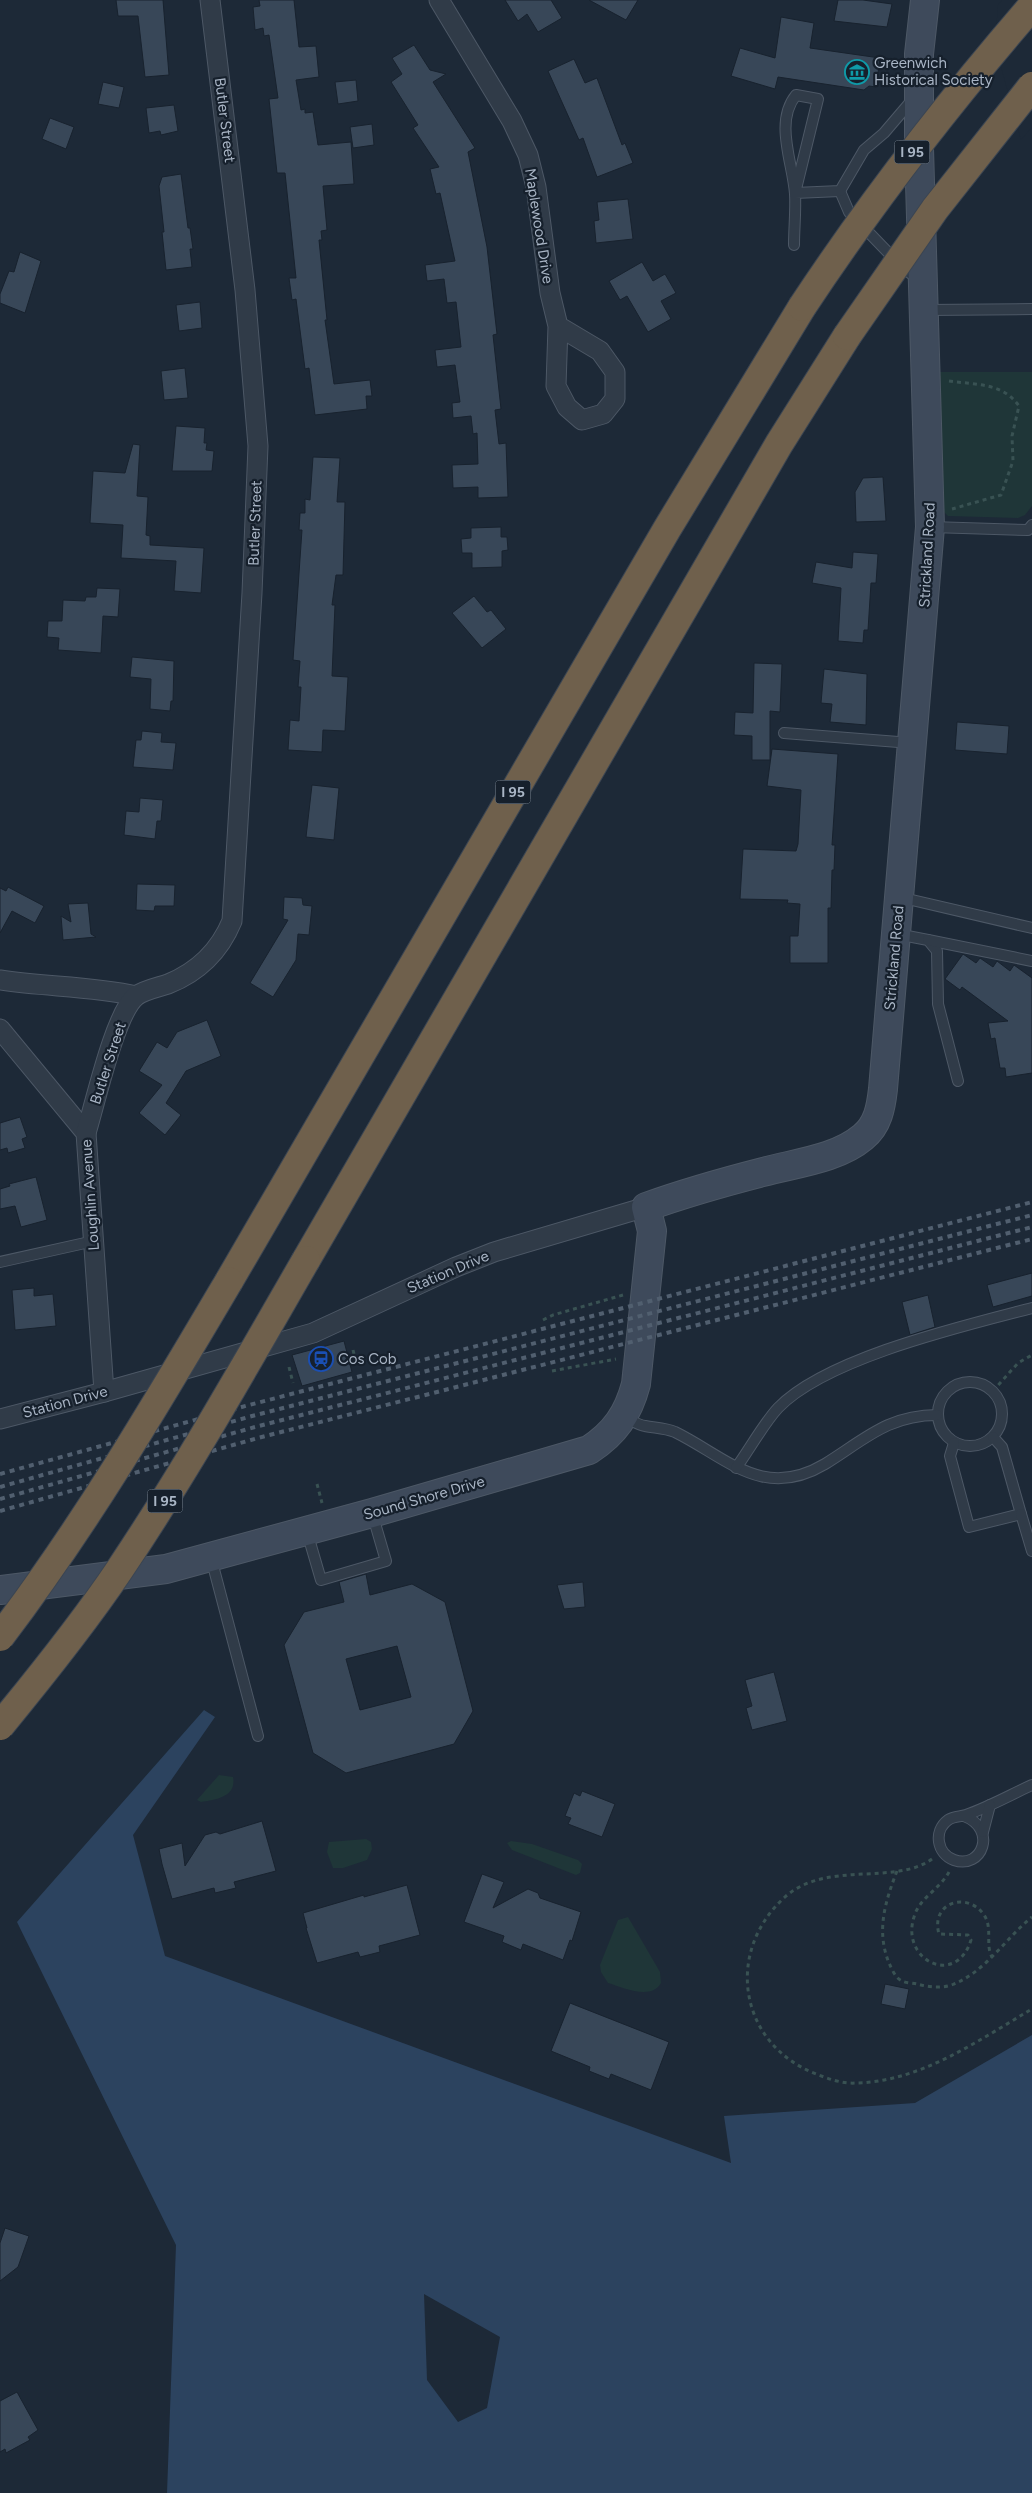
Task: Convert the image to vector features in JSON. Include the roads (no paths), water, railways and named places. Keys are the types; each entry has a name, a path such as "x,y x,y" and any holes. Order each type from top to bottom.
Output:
{"highway":[{"name":"I 95","path":"0,1637 40,1584 118,1467 667,529 802,307 897,172 974,74 1032,6"},
{"name":"I 95","path":"0,1726 78,1628 148,1526 195,1452 779,444 847,336 935,208 1032,86"}],"main road":[{"name":"Strickland Road","path":"880,1108 930,527 921,281 918,93 918,54 925,0"},
{"name":"Station Drive","path":"646,1207 708,1187 843,1150 865,1136 877,1119 880,1108"},
{"name":"Sound Shore Drive","path":"0,1590 166,1569 211,1557 315,1521 372,1513 579,1454 604,1441 624,1417 636,1384 652,1231 646,1207"}],"street":[{"name":"Butler Street","path":"86,1133 109,1051 123,1017 136,996 192,972 218,947 232,921 258,446 245,290 210,0"},
{"name":"Maplewood Drive","path":"439,0 512,121 528,155 536,187 550,293 558,326 556,386 567,407 582,420 603,414 615,399 615,372 600,351 558,326"},
{"path":"0,980 62,988 111,991 136,996"},
{"name":"Loughlin Avenue","path":"0,1029 86,1133 104,1392"},
{"name":"Station Drive","path":"0,1419 104,1392 313,1333 456,1267 494,1252 646,1207"}],"lane":[{"path":"840,191 864,150 884,133 918,93"},
{"path":"794,245 795,193 818,99 796,95 787,106 787,155 795,193"},
{"path":"795,193 840,191"},
{"path":"840,191 849,212 904,269 921,281"},
{"path":"923,310 1032,309"},
{"path":"930,527 1028,530 1032,525"},
{"path":"784,733 912,743"},
{"path":"899,897 1032,928"},
{"path":"896,934 1032,960"},
{"path":"928,940 937,951 938,1004 958,1081"},
{"path":"0,1262 94,1241"},
{"path":"736,1468 777,1409 805,1385 869,1357 963,1326 1032,1308"},
{"path":"976,1382 993,1391 1000,1402 1003,1414 1000,1426 993,1437 979,1446 962,1446 954,1443 944,1435 937,1415 942,1397 957,1384 976,1382"},
{"path":"624,1417 643,1426 667,1429 746,1473 763,1477 787,1477 804,1473 822,1465 884,1426 915,1415 937,1415"},
{"path":"993,1437 1002,1446 1032,1551"},
{"path":"954,1443 950,1456 969,1527 1021,1514"},
{"path":"315,1521 321,1580 386,1562 372,1513"},
{"path":"211,1557 258,1736"},
{"path":"964,1816 1032,1785"},
{"path":"983,1832 974,1820 964,1816 956,1816 943,1826 938,1838 943,1851 954,1860 964,1862 972,1859 984,1844 983,1832 990,1805"}],"water":[{"path":"204,1710 215,1717 133,1835 165,1956 731,2163 724,2116 915,2103 1032,2035 1032,2493 167,2493 176,2245 17,1922","holes":["424,2294 500,2337 487,2408 458,2422 427,2380"]}],"railway":[{"path":"0,1474 249,1405 1032,1202"},
{"path":"0,1487 252,1416 1032,1215"},
{"path":"0,1499 255,1427 1032,1227"},
{"path":"0,1511 258,1438 1032,1239"}],"place":[{"name":"Greenwich Historical Society","path":"857,72"},
{"name":"Cos Cob","path":"321,1359"}]}
